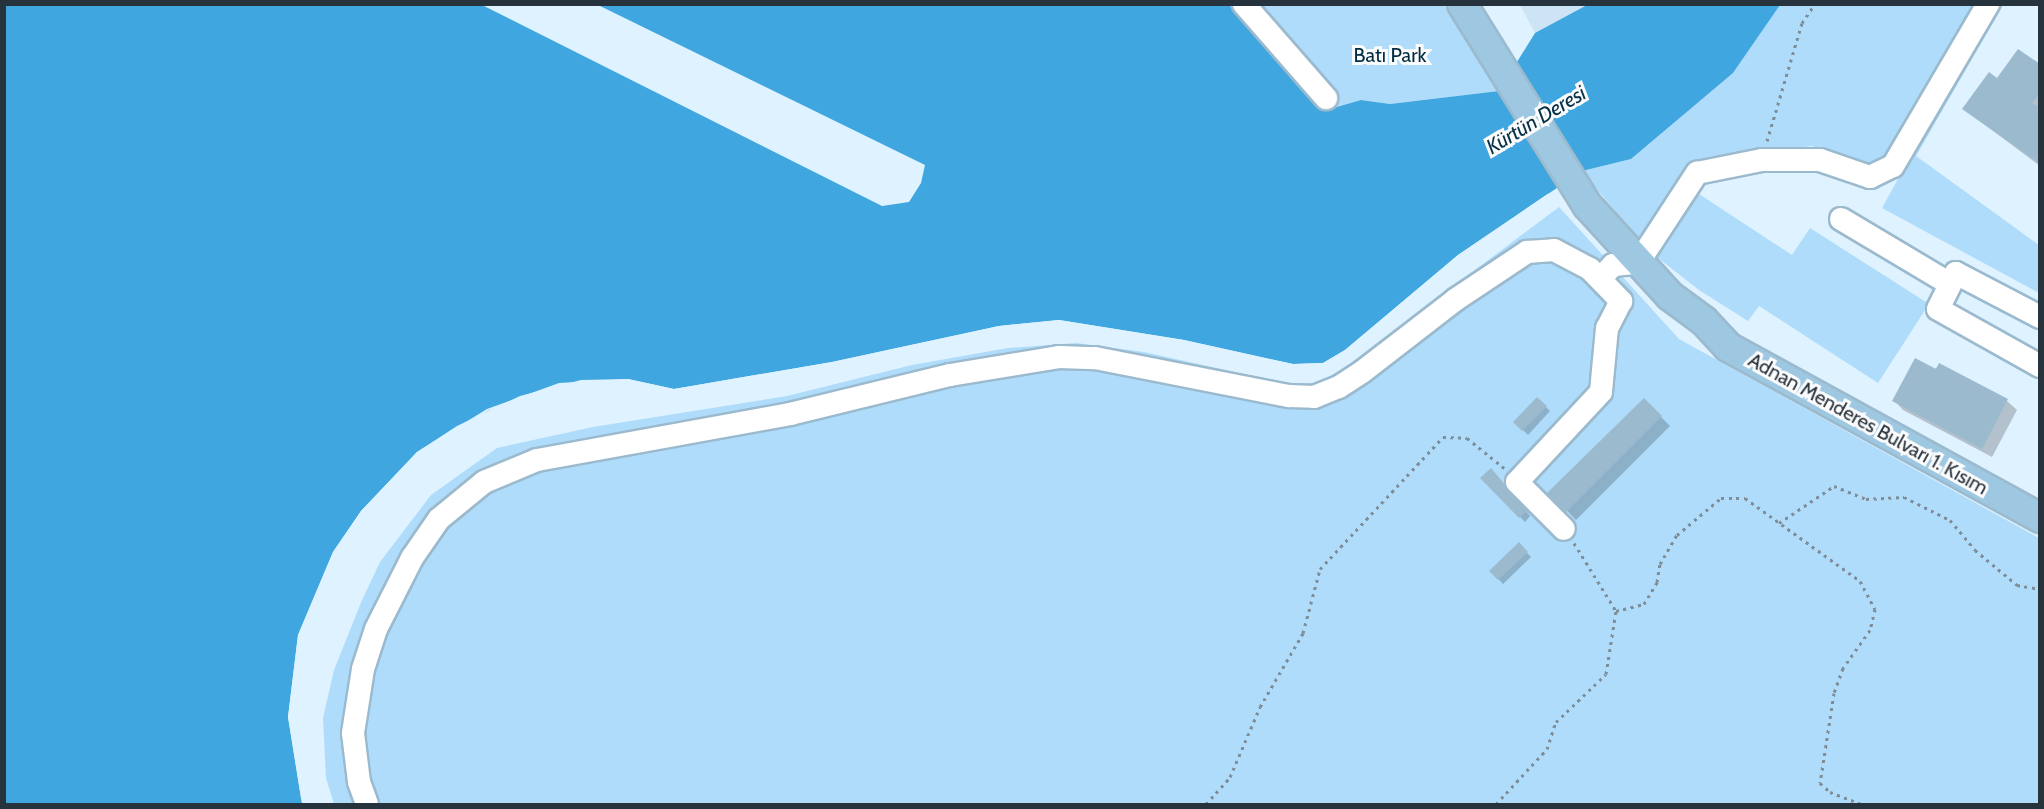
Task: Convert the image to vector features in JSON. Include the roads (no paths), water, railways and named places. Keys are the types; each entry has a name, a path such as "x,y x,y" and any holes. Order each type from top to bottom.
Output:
{"main road":[{"name":"Adnan Menderes Bulvarı 1. Kısım","path":"1462,4 1587,206 1670,296 1704,321 1728,347 2040,518"},
{"name":"Adnan Menderes Bulvarı 1. Kısım","path":"1704,321 1744,334 2040,496"}],"street":[{"path":"1244,4 1326,98"},
{"path":"1600,279 1613,265 1638,263 1697,173 1762,160 1820,160 1870,177 1893,166 1988,4"},
{"path":"1841,219 1950,284"},
{"path":"367,804 359,782 353,733 363,669 376,629 412,558 439,519 484,482 537,460 601,445 790,414 950,375 1059,357 1095,358 1289,396 1314,397 1362,372 1455,300 1527,252 1554,250 1590,269 1621,301 1607,328 1601,392 1517,482 1564,529"},
{"path":"2040,317 1956,273 1938,309 2040,366"}],"water":[{"name":"Kürtün Deresi","path":"5,5 482,5 882,206 909,202 921,183 925,165 598,5 1229,5 1323,111 1361,100 1390,104 1499,91 1535,33 1587,5 1780,5 1733,73 1631,159 1582,171 1458,255 1345,350 1323,363 1293,364 1184,340 1059,320 999,326 832,362 674,389 628,379 581,380 520,396 457,426 417,452 361,511 333,552 298,635 288,717 302,804 5,804"}],"park label":[{"name":"Batı Park","path":"1390,55"}]}
